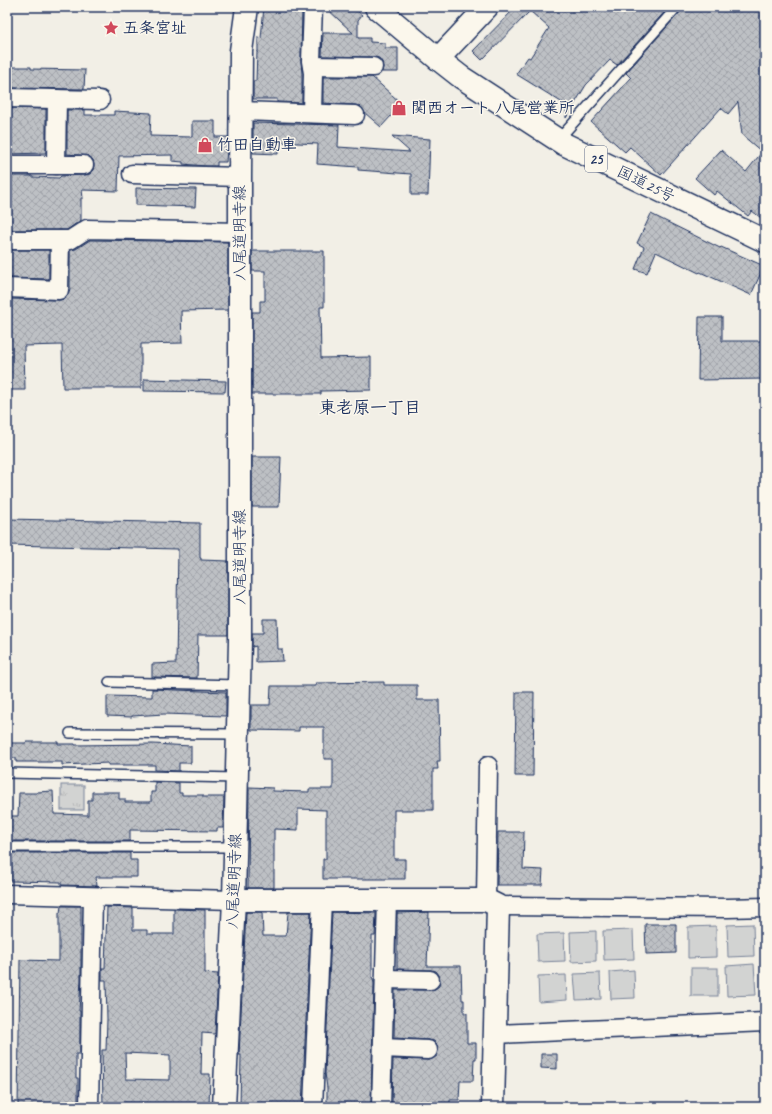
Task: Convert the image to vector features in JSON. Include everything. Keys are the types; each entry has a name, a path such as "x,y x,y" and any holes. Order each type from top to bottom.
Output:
{"main road":[{"name":"八尾道明寺線","path":"224,1107 234,900 240,641 241,51 247,7"},
{"name":"国道25号","path":"376,7 461,77 558,140 765,242"},
{"path":"438,59 487,7"},
{"path":"234,900 387,900 492,903 495,1034 493,1107"}],"street":[{"path":"312,114 313,7"},
{"path":"312,66 373,68"},
{"path":"7,98 100,100"},
{"path":"56,165 57,99"},
{"path":"241,111 355,115"},
{"path":"7,165 84,165"},
{"path":"132,174 240,177"},
{"path":"7,240 70,240 87,229 240,232"},
{"path":"7,288 59,290 60,240"},
{"path":"488,766 492,903 720,908 765,907"},
{"path":"7,894 234,900"},
{"path":"89,1107 93,897"},
{"path":"313,1107 322,900"},
{"path":"381,1107 387,900"},
{"path":"385,979 430,980"},
{"path":"495,1034 765,1022"},
{"path":"383,1048 428,1050"}],"lane":[{"path":"558,140 677,7"},
{"path":"109,682 239,685"},
{"path":"70,733 238,734"},
{"path":"7,773 237,778"},
{"path":"7,847 235,847"}],"green space":[{"path":"61,785 84,785 84,810 61,810"},
{"path":"753,924 754,956 728,957 727,925"},
{"path":"716,926 716,957 688,958 688,927"},
{"path":"633,930 634,959 604,960 603,931"},
{"path":"596,931 596,961 571,962 570,932"},
{"path":"564,933 565,961 538,962 537,934"},
{"path":"754,964 756,995 727,996 726,966"},
{"path":"691,968 718,968 718,996 691,996"},
{"path":"634,970 635,998 611,999 610,972"},
{"path":"600,973 601,999 576,1000 574,974"},
{"path":"566,975 567,1000 539,1002 538,976"}],"building":[{"path":"264,7 302,7 302,103 277,102 277,99 253,99 253,81 256,81 258,37 261,38"},
{"path":"325,7 352,7 362,15 358,20 358,38 370,38 370,42 385,43 385,48 398,48 398,72 382,72 382,62 379,58 322,56 323,33 353,33"},
{"path":"516,7 669,7 617,65 610,60 586,85 566,118 566,105 516,74 528,57 530,58 549,28 530,11 482,60 473,51"},
{"path":"683,7 765,7 765,221 752,211 748,216 717,191 714,195 695,178 721,150 746,172 762,152 742,135 738,102 728,114 721,108 661,175 630,147 625,152 591,122 631,78 626,73"},
{"path":"7,67 85,70 84,89 7,88"},
{"path":"323,77 372,77 402,104 381,127 365,113 360,106 323,103"},
{"path":"7,108 46,109 46,153 7,154"},
{"path":"67,110 85,110 85,115 114,115 114,111 151,113 150,136 192,137 192,121 215,121 215,137 228,137 226,162 217,162 217,166 205,166 183,164 183,162 172,161 172,155 119,156 118,191 82,190 83,198 81,198 81,220 67,230 9,230 9,225 7,226 7,176 59,178 61,176 90,174 93,170 93,160 89,156 67,154"},
{"path":"253,123 339,125 338,147 410,152 392,136 430,139 428,195 411,195 411,174 358,170 358,167 317,164 318,144 278,142 278,154 253,153"},
{"path":"136,188 196,189 195,207 136,205"},
{"path":"651,214 720,248 721,247 764,266 751,295 700,272 699,273 656,252 647,273 635,269 644,247 637,243"},
{"path":"90,240 228,242 228,310 181,311 182,343 141,344 141,388 63,388 62,345 24,346 25,390 7,390 7,299 64,299 70,290 70,250 76,249"},
{"path":"9,250 49,250 49,279 7,278 7,272 10,272"},
{"path":"252,251 324,251 324,307 320,307 321,358 371,357 371,390 321,391 321,394 252,394 252,312 260,312 260,301 265,301 265,271 252,271"},
{"path":"699,317 722,317 722,341 765,341 765,379 698,380"},
{"path":"144,379 226,381 225,392 144,391"},
{"path":"252,457 281,457 279,507 252,507"},
{"path":"7,519 200,523 201,560 228,561 228,635 198,635 197,678 152,677 152,664 176,663 178,549 7,545"},
{"path":"263,619 277,619 278,649 282,649 283,661 256,662 256,646 252,647 252,633 263,633"},
{"path":"384,682 384,685 417,685 417,700 439,700 440,761 437,761 438,769 433,769 433,810 394,810 394,859 405,859 405,879 323,879 323,859 326,859 326,810 298,809 298,830 274,829 274,888 248,888 249,787 273,788 273,791 309,792 309,789 333,789 333,759 324,759 324,727 299,727 299,731 251,730 251,705 270,705 271,686 316,686 316,683"},
{"path":"152,689 226,692 226,716 164,714 132,717 107,716 107,696 152,697"},
{"path":"516,692 534,692 533,776 515,776"},
{"path":"58,742 58,744 75,745 153,744 191,746 191,763 179,763 179,771 155,770 155,765 108,765 108,763 62,765 62,762 16,762 16,758 10,758 9,743"},
{"path":"155,782 179,783 179,793 182,793 182,795 224,797 223,828 217,828 217,831 130,830 130,841 10,841 10,839 7,839 7,816 18,816 19,793 53,791 54,814 88,815 88,800 92,800 92,792 119,792 119,799 125,799 125,802 151,802 151,792 155,792"},
{"path":"498,832 524,832 523,869 543,870 542,885 497,885"},
{"path":"10,853 130,853 130,860 137,860 137,877 96,877 97,886 61,885 61,882 10,881"},
{"path":"61,906 81,906 81,980 79,1011 80,1054 76,1054 78,1107 18,1107 20,960 59,961 59,913"},
{"path":"107,907 133,908 133,930 147,930 147,934 174,934 174,909 205,910 205,973 218,974 215,1034 202,1033 201,1074 210,1074 209,1107 169,1107 170,1104 122,1103 122,1107 103,1107 102,1050 106,1050 107,1019 106,980 102,980 102,968 105,968","holes":["125,1053 170,1055 170,1080 126,1079"]},
{"path":"246,912 262,912 263,936 286,936 288,912 311,912 302,1107 240,1107 241,1055 239,1055"},
{"path":"332,912 376,913 375,936 372,936 372,978 374,984 371,1104 368,1104 368,1107 327,1107 325,1073"},
{"path":"429,912 427,966 461,966 462,1000 464,1000 464,1013 467,1013 467,1043 476,1043 476,1059 474,1059 473,1081 460,1081 459,1100 450,1100 450,1107 392,1104 393,1059 428,1060 437,1056 438,1051 437,1045 434,1041 394,1038 395,990 435,989 439,986 440,981 439,975 436,971 397,969 397,913"},
{"path":"645,924 676,924 676,953 646,954"},
{"path":"541,1054 557,1054 557,1069 541,1068"}],"place":[{"name":"五条宮址","path":"111,28"},
{"name":"関西オート 八尾営業所","path":"399,108"},
{"name":"竹田自動車","path":"205,145"}],"district":[{"name":"東老原一丁目","path":"370,407"}]}
